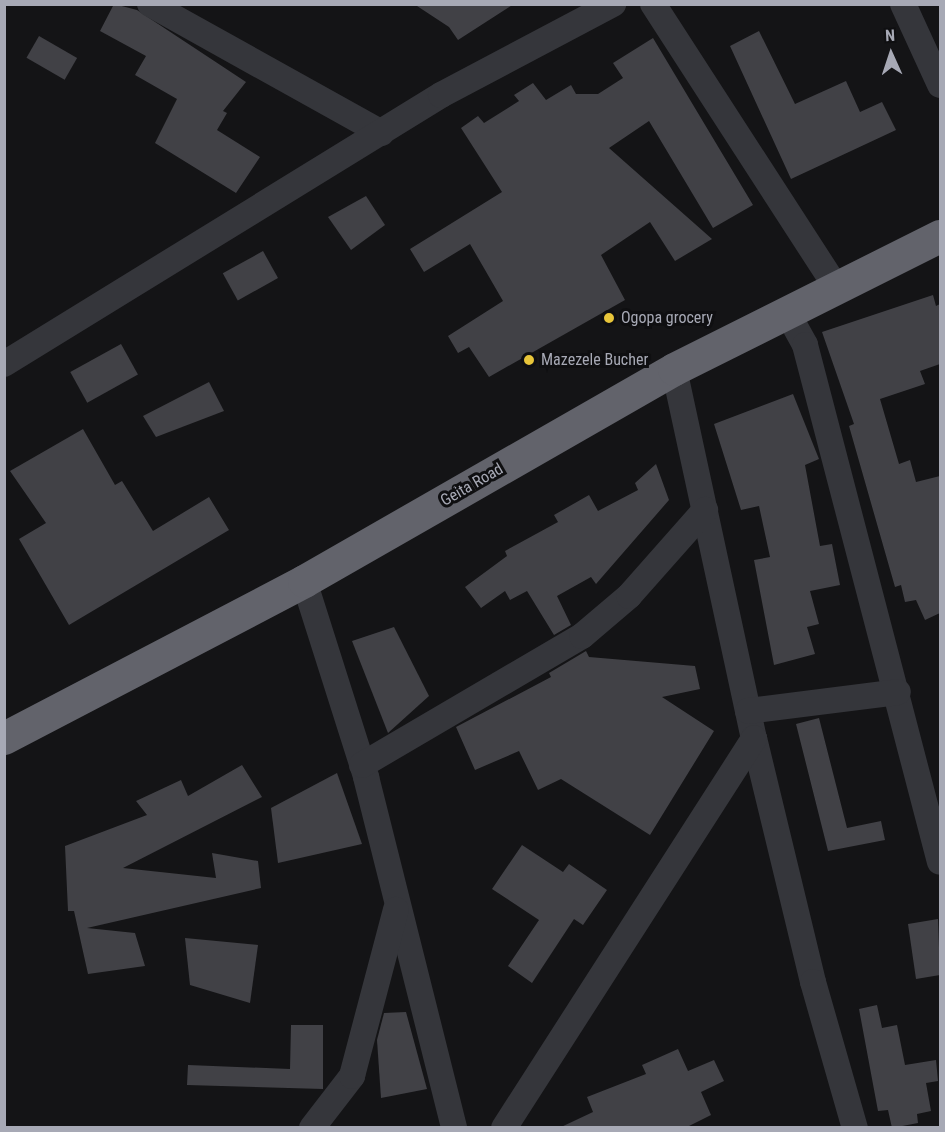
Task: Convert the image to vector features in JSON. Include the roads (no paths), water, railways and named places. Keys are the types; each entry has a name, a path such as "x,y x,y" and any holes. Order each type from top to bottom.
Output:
{"highway":[{"name":"Geita Road","path":"4,738 304,581 674,369 838,290 940,236"}],"street":[{"path":"150,4 382,133"},
{"path":"4,364 382,133 613,4"},
{"path":"653,4 838,290"},
{"path":"903,4 940,85"},
{"path":"788,314 806,345 898,692 940,862"},
{"path":"674,369 754,738 813,982 855,1128"},
{"path":"362,765 582,636 629,596 705,510"},
{"path":"304,581 362,765 396,910 454,1128"},
{"path":"748,711 898,692"},
{"path":"504,1128 754,738"},
{"path":"312,1128 352,1076 396,910"}],"place":[{"name":"Ogopa grocery","path":"609,318"},
{"name":"Mazezele Bucher","path":"529,360"}]}
